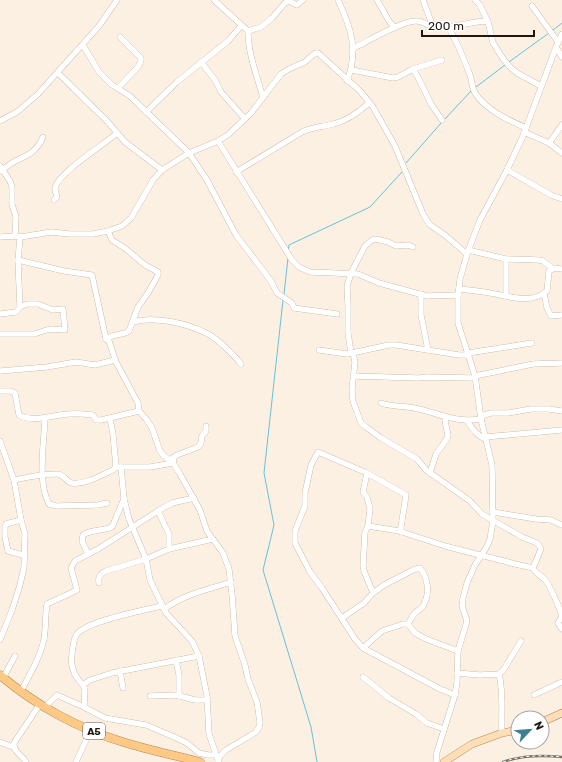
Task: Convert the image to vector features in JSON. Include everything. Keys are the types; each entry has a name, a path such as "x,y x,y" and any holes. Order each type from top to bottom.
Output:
{"highway":[{"name":"A5","path":"1,677 64,718 122,742 200,762"}],"main road":[{"path":"550,718 562,713"},
{"path":"444,762 472,744 510,732"}],"street":[{"path":"0,121 17,112 27,104 58,73 98,26 117,0"},
{"path":"248,31 261,27 272,18 285,3 289,1 297,5 303,0"},
{"path":"338,0 347,19 354,48 352,70 347,81"},
{"path":"377,0 389,21 395,28"},
{"path":"423,0 432,27"},
{"path":"476,0 488,22 493,43 504,60 517,73 541,86"},
{"path":"217,1 241,26 248,31"},
{"path":"532,6 545,22 562,57"},
{"path":"354,48 395,28 417,20 432,27 448,27 480,21 488,22"},
{"path":"146,112 177,82 228,41 241,26"},
{"path":"448,27 457,41 475,92 483,102 504,118 549,143 562,153"},
{"path":"248,31 248,41 253,65 263,98"},
{"path":"436,762 437,752 455,695 458,673 458,651 467,621 462,606 463,598 467,583 490,539 493,521 492,464 481,419 474,376 458,323 458,292 467,252 480,220 507,170 525,130 562,34"},
{"path":"118,88 132,74 141,61 141,58 120,37"},
{"path":"82,45 99,72 112,85 130,96 189,153 210,186 236,235 271,281 277,293 292,303 294,308 337,314"},
{"path":"0,237 52,232 78,234 108,231 122,226 131,218 153,180 162,170 189,153 218,141 229,134 245,119 281,74 292,67 305,62 315,53 318,53 347,81 360,91 369,103 395,146 423,214 429,224 467,252 506,259 539,260 543,261 552,268 562,269"},
{"path":"352,70 393,78 413,69 442,60"},
{"path":"201,62 215,80 221,92 245,119"},
{"path":"413,69 431,104 442,120"},
{"path":"58,73 106,120 117,133 162,170"},
{"path":"236,172 296,135 311,128 333,125 346,120 359,112 369,103"},
{"path":"549,143 562,125"},
{"path":"54,200 59,181 90,153 107,142 117,133"},
{"path":"20,307 16,217 12,204 12,187 10,181 1,169 29,155 40,145 43,137"},
{"path":"218,141 292,260 300,267 310,272 339,274 351,273 363,276 379,283 431,296 458,292 525,299 535,298 547,291 548,275 552,268"},
{"path":"507,170 562,199"},
{"path":"106,339 127,332 133,322 138,307 148,293 158,272 145,265 126,249 112,240 108,231"},
{"path":"413,247 408,245 396,246 388,242 372,240 365,246 351,273 346,286 346,295 348,305 348,333 355,362 352,390 353,401 361,422 381,438 417,458 430,473 470,501 482,514 522,537 537,542 541,549 533,568"},
{"path":"506,259 506,296"},
{"path":"18,260 64,271 92,275 106,339 109,341 115,360 138,403 140,411 152,428 160,451 172,460 200,510 207,531 223,553 227,562 231,582 235,636 248,679 257,702 260,722 256,732 226,750 217,759"},
{"path":"544,293 547,308 551,316 562,315"},
{"path":"421,294 421,315 428,350"},
{"path":"0,314 16,312 20,307 28,304 38,304 53,310 63,309 65,330 50,329 34,334 0,334"},
{"path":"133,322 139,320 164,320 206,333 242,364"},
{"path":"319,350 352,353 389,345 459,355 532,343"},
{"path":"0,371 47,367 76,362 95,365 115,360"},
{"path":"353,376 472,378 474,376 533,364 562,363"},
{"path":"0,391 10,391 15,393 18,413 21,416 45,418 78,414 93,414 96,420 110,419 140,411"},
{"path":"381,403 416,408 446,417 467,421 481,419 484,414 491,413 508,413 531,409 553,409 562,411"},
{"path":"430,473 436,454 447,439 448,434 445,421 446,417"},
{"path":"45,418 42,475 47,500 51,506 98,505 107,503"},
{"path":"110,419 114,434 124,499 146,559 150,580 163,608 171,620 192,641 199,656 208,700 209,734 217,759"},
{"path":"467,421 473,429 482,437 486,438 562,430"},
{"path":"14,480 42,475 59,474 71,483 88,480 118,467 150,467 172,460 177,455 198,447 201,443 202,436 206,431 206,426"},
{"path":"0,441 14,480 25,534 23,555 24,567 20,585 0,640"},
{"path":"401,532 406,495 367,473 318,452 311,465 304,493 305,506 295,531 295,543 303,561 355,639 363,648 440,689 455,695"},
{"path":"367,473 363,492 367,497 370,509 368,526 365,532 364,571 373,593"},
{"path":"21,691 37,661 42,647 47,604 76,591 77,588 71,568 75,561 98,549 158,511 172,504 194,498"},
{"path":"88,554 82,541 83,535 85,533 99,532 112,527 124,499"},
{"path":"158,511 169,534 169,549"},
{"path":"493,512 551,520 562,525"},
{"path":"21,520 6,524 5,537 8,551 23,555"},
{"path":"368,526 401,532 445,546 533,568 547,581 557,602 562,616 558,623 562,629"},
{"path":"99,583 98,577 103,573 146,559 169,549 213,539"},
{"path":"342,618 364,603 373,593 413,570 420,568 428,584 428,590 424,605 416,612 408,624"},
{"path":"84,707 85,690 83,685 77,679 71,661 77,634 99,622 163,608 176,600 231,582"},
{"path":"363,648 382,631 403,624 408,624"},
{"path":"408,624 415,633 426,639 458,651"},
{"path":"502,733 501,716 503,709 499,674 521,641"},
{"path":"1,677 15,656"},
{"path":"83,685 90,680 120,671 199,656"},
{"path":"176,660 179,675 179,696"},
{"path":"120,671 123,688"},
{"path":"458,673 480,675 499,674"},
{"path":"363,677 389,698 416,714 427,723 444,729"},
{"path":"534,695 562,682"},
{"path":"13,747 15,741 42,705 57,695 110,720 133,722 161,730 187,744 199,753 217,759"},
{"path":"150,696 179,696 195,700 208,700"},
{"path":"76,762 90,729"},
{"path":"0,742 13,747 16,752 27,761"}],"waterway":[{"path":"553,30 562,23"},
{"path":"509,62 549,33"},
{"path":"476,87 505,65"},
{"path":"444,120 472,90"},
{"path":"406,163 442,122"},
{"path":"288,251 289,245 370,207 402,172"},
{"path":"284,294 288,258"},
{"path":"283,300 264,473 274,525 263,570 311,727 317,762"}],"railway":[{"path":"503,762 532,756 562,757"}]}
